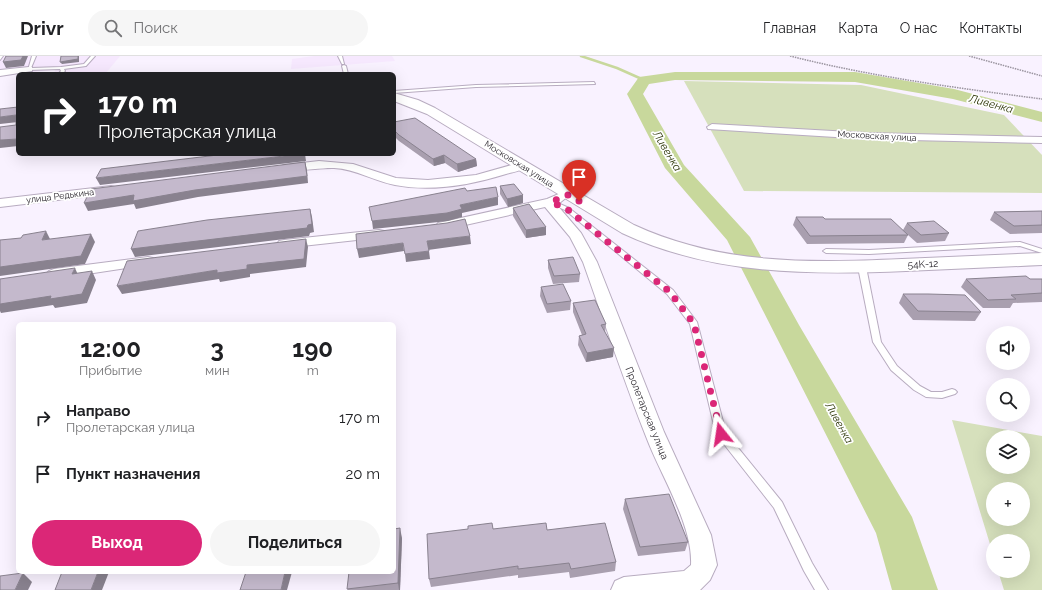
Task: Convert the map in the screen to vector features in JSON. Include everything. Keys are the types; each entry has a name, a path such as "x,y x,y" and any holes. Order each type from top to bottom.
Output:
{"street":[{"path":"0,73 29,69"},
{"name":"Московская улица","path":"396,98 414,103 431,111 522,164 559,198 661,244 734,261 804,267"},
{"name":"Московская улица","path":"712,127 868,136 1042,140"},
{"path":"269,170 308,165 339,164 354,167 396,182 428,183 479,178 498,174 522,164"},
{"name":"улица Редькина","path":"0,203 126,188"},
{"path":"427,228 506,213 559,198"},
{"name":"Пролетарская улица","path":"559,198 554,210 576,236 590,262 658,441 696,527 702,547 704,562 703,569 694,580 687,583 624,590"},
{"path":"267,246 391,233"},
{"path":"43,276 160,259"},
{"name":"54K-12","path":"804,267 862,267 1042,259"}],"lane":[{"path":"34,56 29,69 61,68 85,65 93,56"},
{"path":"340,56 345,72"},
{"path":"61,68 63,71 62,72"},
{"path":"396,92 476,86 594,83"},
{"path":"559,198 567,209 670,292 694,324 721,434 778,505 808,567 822,590"},
{"path":"826,251 869,252 1020,244 1042,251"},
{"path":"862,267 877,342 894,368 916,388 929,394 942,395 952,392"}],"path":[{"path":"790,56 845,70 964,89 1042,99"},
{"path":"969,56 1042,76"}],"shaded area":[{"path":"0,56 120,56 107,72 54,72 55,70 16,72 16,74 0,75"},
{"path":"314,56 392,56 395,61 291,69 292,59"}],"green space":[{"path":"684,81 861,85 1004,115 1042,155 1042,193 744,191"},
{"path":"952,420 1008,430 986,430 986,474 1030,474 1030,434 1042,436 1042,590 1004,590 1000,578 1030,578 1030,534 987,534"}],"building":[{"path":"6,56 23,56 21,60 3,62"},
{"path":"61,56 78,56 78,59 60,62"},
{"path":"16,107 16,115 0,117 0,109"},
{"path":"415,118 476,159 457,164 444,155 433,159 396,132 396,122"},
{"path":"16,125 16,139 0,140 0,127"},
{"path":"209,156 284,156 96,178 101,169"},
{"path":"305,162 307,176 195,190 133,201 134,195 84,203 91,189"},
{"path":"514,184 523,195 507,199 500,186"},
{"path":"496,187 498,197 460,205 462,209 447,213 372,221 369,207 465,188 467,191"},
{"path":"529,204 546,227 526,230 513,208"},
{"path":"310,209 312,224 308,225 307,228 131,249 138,231 207,220"},
{"path":"1042,211 1042,225 1014,226 994,212"},
{"path":"796,217 823,217 825,219 891,219 908,235 810,236"},
{"path":"465,219 470,236 427,241 429,251 405,254 403,243 357,249 356,234 447,223"},
{"path":"934,221 949,233 921,235 907,223"},
{"path":"46,231 42,240 91,234 81,256 0,267 0,240 21,238 23,235"},
{"path":"306,239 304,259 247,265 247,269 217,273 217,270 117,286 127,261"},
{"path":"573,257 580,274 554,276 548,260"},
{"path":"75,268 72,274 92,271 82,294 50,299 51,296 0,304 0,279"},
{"path":"1026,276 1030,279 1042,279 1042,293 1011,295 1016,299 988,300 966,279"},
{"path":"563,284 571,301 547,304 541,287"},
{"path":"903,294 965,295 981,312 918,311"},
{"path":"595,300 606,324 601,325 614,348 587,353 579,336 586,334 573,303"},
{"path":"669,494 688,542 640,547 625,499"},
{"path":"492,523 493,529 546,523 547,530 605,523 616,562 571,569 569,563 518,569 518,566 429,579 427,534 468,529 468,526"},
{"path":"400,528 398,583 347,589 349,574 396,574 396,529"},
{"path":"23,574 15,590 0,590 0,576"},
{"path":"61,574 97,574 91,590 55,590"},
{"path":"245,574 285,574 281,590 240,590"}],"waterway":[{"path":"581,56 617,68 644,80"},
{"name":"Ливенка","path":"915,590 897,530 784,325 738,237 675,168 635,94 644,80 675,76 855,77 954,94 1042,117"}],"route":[{"path":"579,201 568,195 551,202 567,209 670,292 694,324 721,434"}]}
